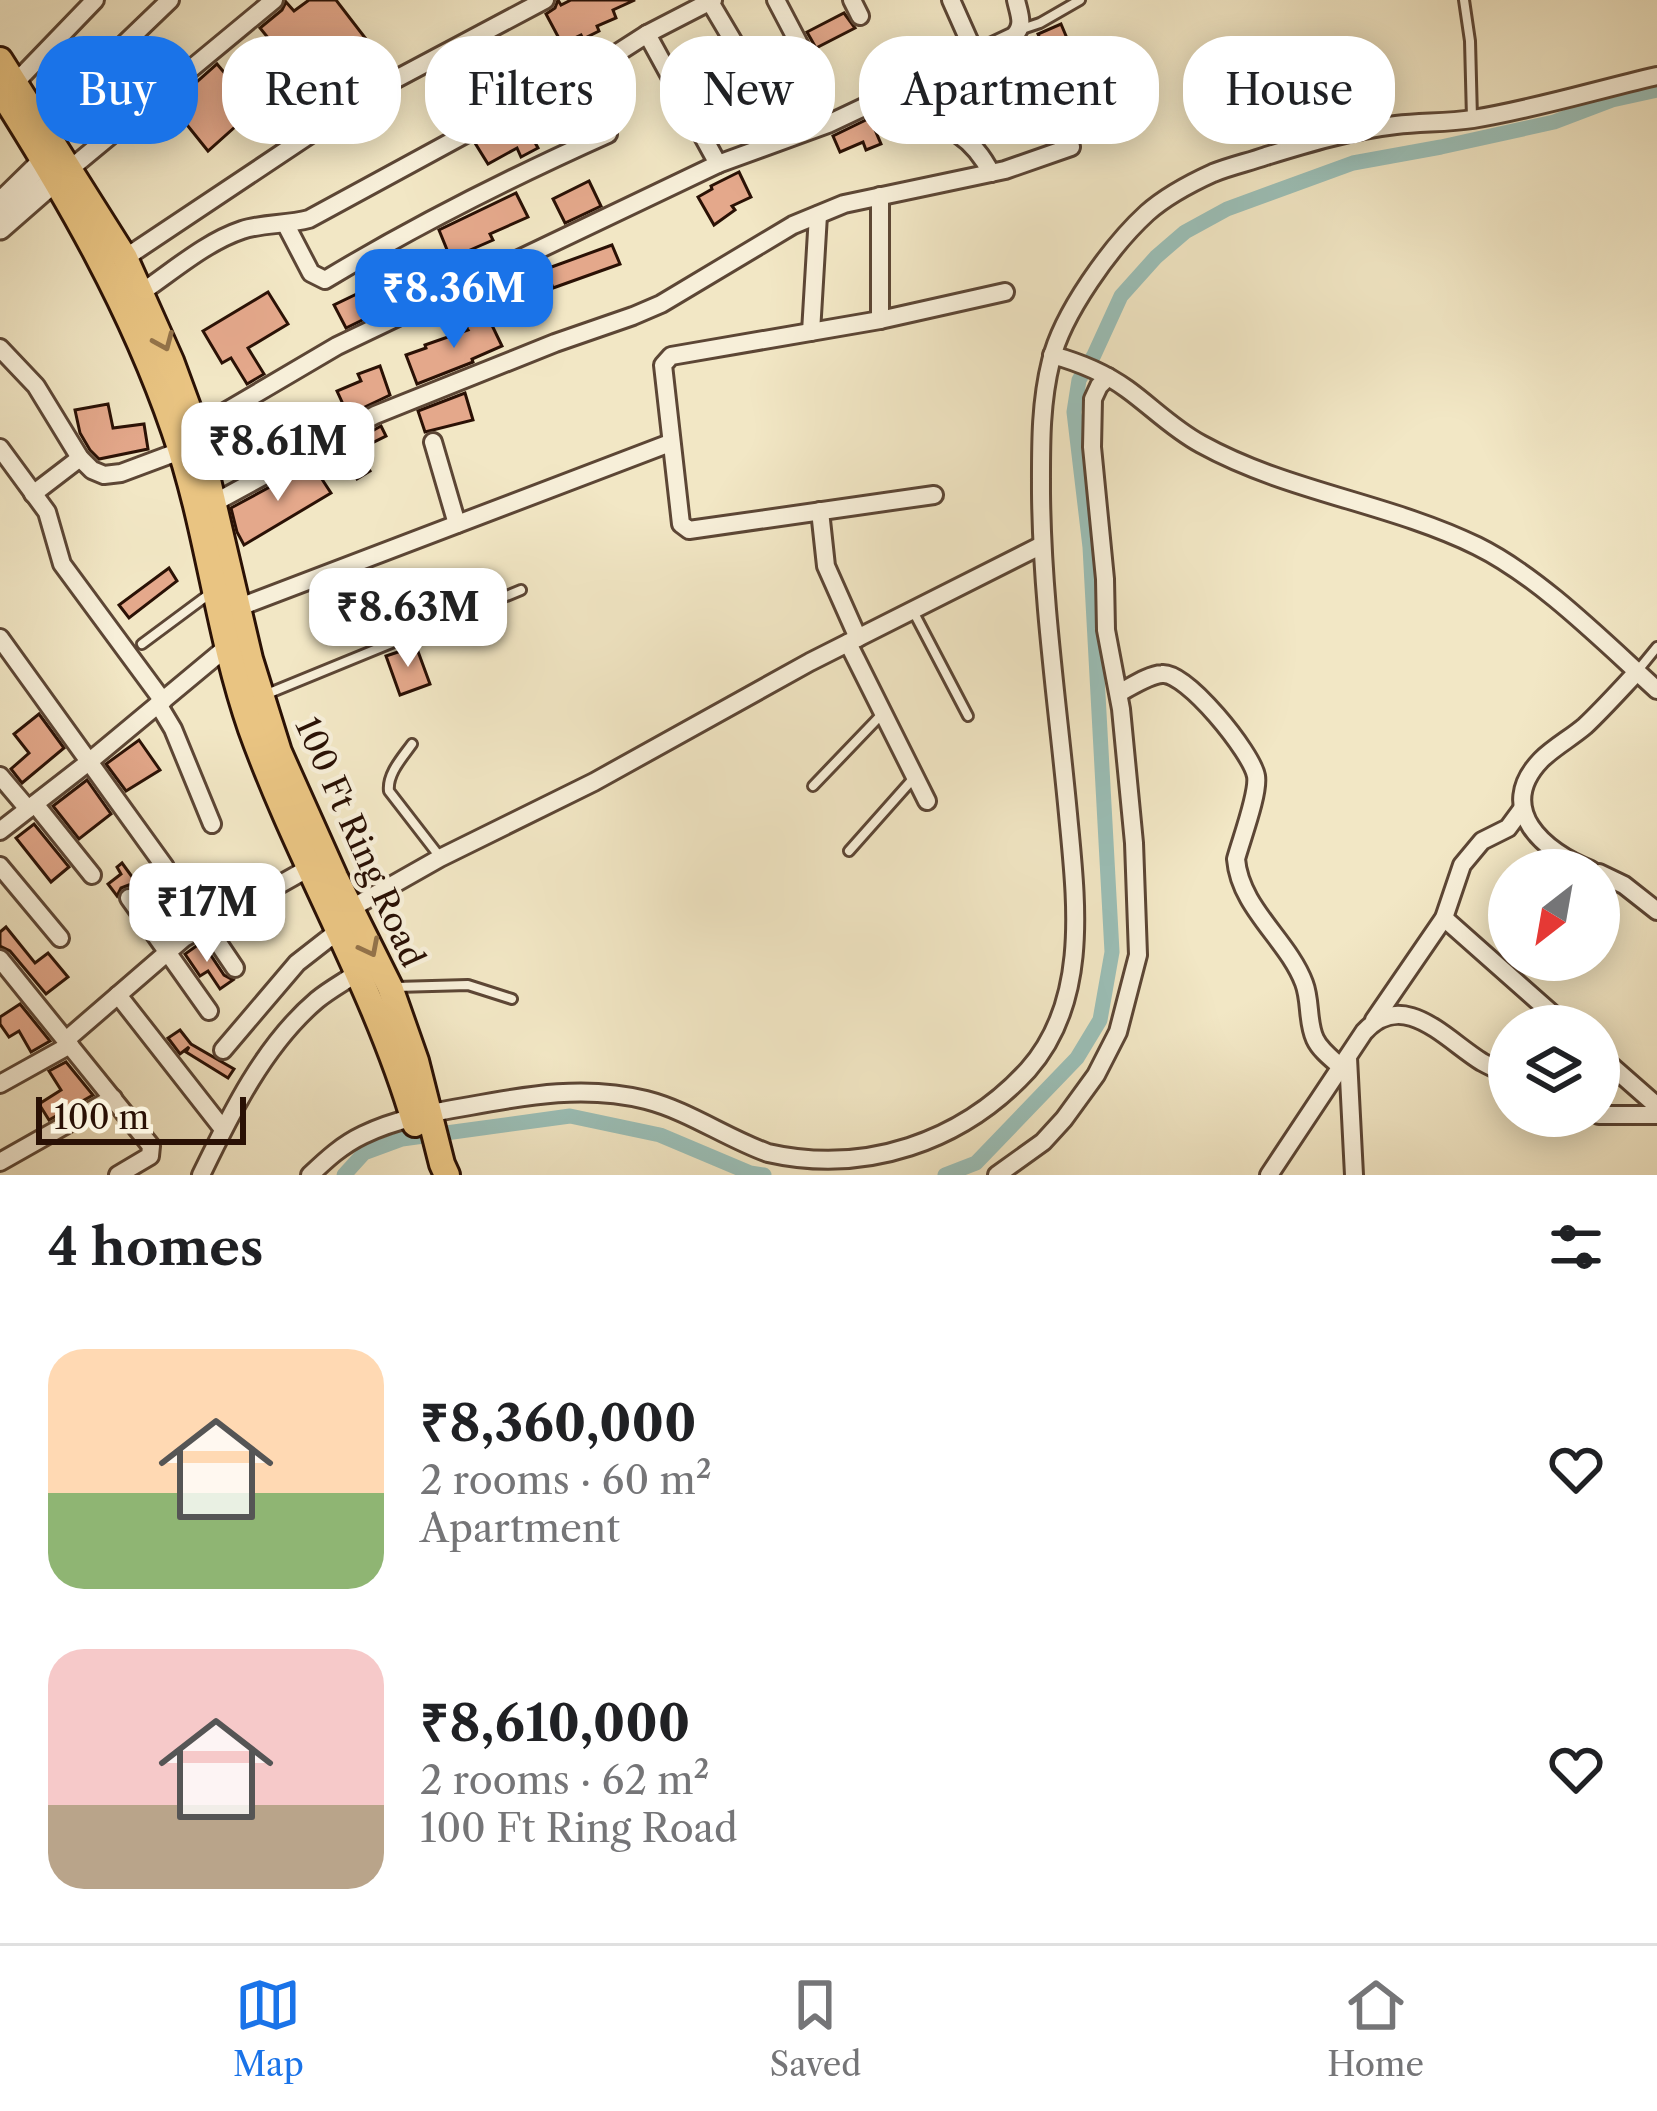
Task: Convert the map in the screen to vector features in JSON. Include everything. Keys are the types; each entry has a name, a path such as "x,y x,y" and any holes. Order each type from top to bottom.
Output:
{"main road":[{"name":"100 Ft Ring Road","path":"0,60 8,86 56,166 124,303 194,498 226,647 279,752 344,920 357,973 423,1122"},
{"name":"100 Ft Ring Road","path":"8,86 36,117"},
{"name":"100 Ft Ring Road","path":"49,144 56,166 124,258 142,292 196,429 237,608 252,699 251,729 309,868 390,987 416,1061 423,1122"},
{"path":"423,1122 437,1170"}],"street":[{"path":"8,86 95,0"},
{"path":"133,36 170,0"},
{"path":"0,204 274,0"},
{"path":"124,258 381,87 545,0"},
{"path":"776,0 795,36"},
{"path":"951,0 967,36"},
{"path":"1014,36 1022,23 1016,0"},
{"path":"636,41 711,1 731,36"},
{"path":"647,34 718,164"},
{"path":"310,1175 340,1147 367,1132 550,1091 647,1100 774,1155 826,1163 871,1161 912,1152 984,1112 1031,1066 1050,1037 1075,963 1075,881 1042,545 1041,415 1070,317 1100,267 1147,213 1214,172 1317,140 1398,124 1472,119 1657,76"},
{"path":"196,429 337,346 718,164 859,109"},
{"path":"142,292 222,237 309,219 447,144"},
{"path":"286,225 311,273 325,280 586,144"},
{"path":"969,144 991,173"},
{"path":"214,503 375,415 661,304 793,224 844,204 991,173 1071,147"},
{"path":"0,227 56,166"},
{"path":"880,196 880,320"},
{"path":"811,332 818,214"},
{"path":"934,495 684,528 663,365 671,356 880,320 1005,292"},
{"path":"0,348 35,386 92,470 104,475 121,472 180,451"},
{"path":"1057,356 1104,375 1173,427 1253,469 1421,523 1501,558 1657,690"},
{"path":"997,1175 1043,1142 1096,1075 1118,1032 1138,955 1134,843 1119,693 1106,630 1092,447 1093,399 1104,375"},
{"path":"433,442 457,524"},
{"path":"237,608 670,442"},
{"path":"0,448 47,512 62,563 160,702 212,824"},
{"path":"33,494 80,458"},
{"path":"820,511 826,566 853,640 926,801"},
{"path":"223,1050 297,963 344,920 440,858 594,782 853,640 1042,545"},
{"path":"0,638 165,867"},
{"path":"0,831 226,647"},
{"path":"1269,1175 1444,918 1462,865 1482,841 1508,828 1522,809 1527,778 1540,761 1581,730 1637,672"},
{"path":"1119,693 1159,674 1174,676 1213,710 1252,763 1256,785 1237,870 1306,986 1315,1040 1344,1062 1354,1175"},
{"path":"0,776 92,875"},
{"path":"1522,809 1528,824 1551,849"},
{"path":"0,866 60,938"},
{"path":"0,1084 68,1042 168,951 309,868"},
{"path":"1620,883 1657,911"},
{"path":"129,898 209,1011"},
{"path":"1444,918 1542,1005"},
{"path":"206,926 236,968"},
{"path":"0,959 148,1140 150,1156 118,1175"},
{"path":"201,1175 245,1090 283,1035 317,1000 357,973"},
{"path":"118,995 223,1129"},
{"path":"1373,1021 1394,1014 1415,1018 1488,1066"},
{"path":"1620,1075 1657,1110"},
{"path":"0,1162 113,1098"},
{"path":"1620,1113 1657,1110"}],"lane":[{"path":"1021,30 1080,0"},
{"path":"1464,0 1472,119"},
{"path":"252,699 520,590"},
{"path":"142,644 214,592"},
{"path":"913,610 968,716"},
{"path":"1637,672 1657,647"},
{"path":"813,786 883,713"},
{"path":"412,744 392,774 388,791 440,858"},
{"path":"849,851 915,778"},
{"path":"390,987 468,985 512,999"}],"building":[{"path":"309,0 336,0 364,36 267,36 260,28 286,2 294,11"},
{"path":"558,0 561,5 571,0 635,0 613,10 616,18 597,26 599,31 589,36 558,36 546,14"},
{"path":"844,13 855,28 835,38 807,32"},
{"path":"1061,24 1066,36 1039,36"},
{"path":"217,64 222,70 222,138 208,151 198,139 198,81"},
{"path":"859,123 859,144 840,152 835,135"},
{"path":"476,144 536,144 538,148 521,157 517,148 488,164"},
{"path":"739,172 751,197 732,206 735,210 714,225 698,197"},
{"path":"589,181 601,206 565,223 553,199"},
{"path":"516,193 528,217 490,234 493,240 452,262 439,230"},
{"path":"612,245 620,264 553,288 546,269"},
{"path":"397,253 407,272 390,281 401,301 346,328 334,305 369,288 362,273"},
{"path":"268,292 288,324 248,348 264,374 247,384 231,358 222,363 203,331"},
{"path":"488,317 502,346 417,384 406,355"},
{"path":"380,366 390,395 348,415 337,391 361,381 358,374"},
{"path":"465,393 473,420 425,432 418,411"},
{"path":"108,404 113,428 144,424 148,449 99,459 90,450 75,410"},
{"path":"381,426 386,436 358,450 370,471 357,479 340,449"},
{"path":"312,464 331,493 244,545 231,508"},
{"path":"169,568 177,581 129,618 119,605"},
{"path":"416,646 430,684 400,695 386,656"},
{"path":"39,714 64,748 22,783 11,769 29,753 14,734"},
{"path":"139,740 160,770 126,791 106,764"},
{"path":"87,780 111,814 79,839 53,806"},
{"path":"34,824 69,867 51,882 16,838"},
{"path":"122,863 138,885 155,875 172,904 154,911 139,890 129,885 117,896 108,884 121,874 117,867"},
{"path":"226,866 241,891 197,912 187,922 173,895"},
{"path":"6,927 35,963 48,953 68,977 46,994 10,951 0,946 0,932"},
{"path":"202,942 224,975 233,980 220,989 208,971 200,976 185,954"},
{"path":"20,1004 50,1041 31,1052 19,1031 9,1037 0,1024 0,1017"},
{"path":"180,1030 191,1044 234,1069 228,1078 186,1052 189,1047 180,1054 168,1038"},
{"path":"66,1062 93,1095 49,1120 39,1104 61,1090 49,1071"}],"waterway":[{"path":"945,1175 976,1163 1077,1058 1100,1020 1112,952 1090,547 1074,412 1079,380 1121,296 1185,232 1227,209 1353,163 1554,122 1612,100 1657,90"},
{"path":"344,1175 364,1153 402,1139 570,1116 660,1135 764,1175"}]}
